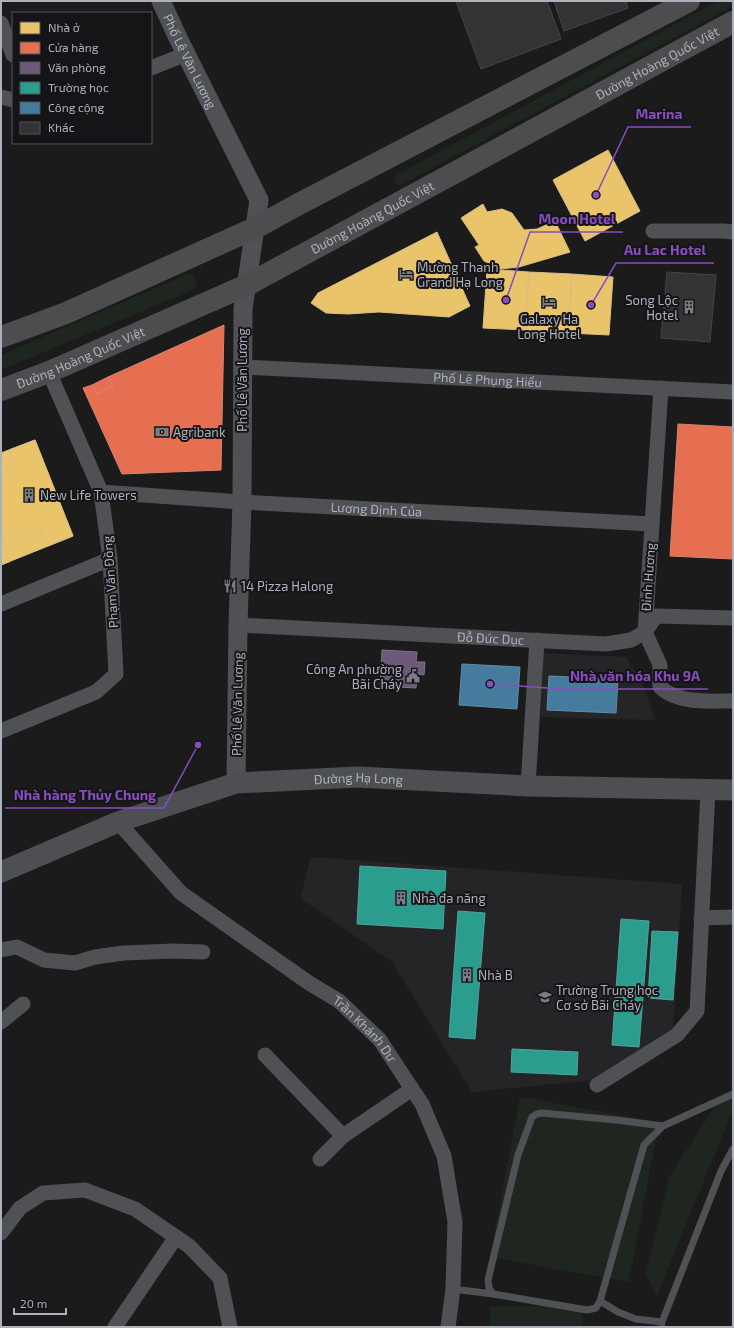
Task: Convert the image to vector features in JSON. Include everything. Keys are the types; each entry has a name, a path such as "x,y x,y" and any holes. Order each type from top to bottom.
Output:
{"main road":[{"path":"1,337 66,313 255,228 689,1"},
{"name":"Đường Hoàng Quốc Việt","path":"1,390 49,372 247,285 733,22"},
{"name":"Đường Hạ Long","path":"1,872 118,822 236,783 358,777 528,786 733,790"}],"street":[{"name":"Phố Lê Văn Lương","path":"167,3 186,54 259,200 243,309 242,502 238,625 236,783"},
{"path":"1,23 12,52"},
{"path":"152,68 186,54"},
{"path":"1,97 12,100"},
{"path":"653,231 733,232"},
{"name":"Phố Lê Phụng Hiểu","path":"242,367 733,392"},
{"name":"Phạm Văn Đồng","path":"1,731 96,692 116,674 110,559 101,492 49,372"},
{"name":"Đỉnh Hương","path":"644,632 662,388"},
{"name":"Lương Định Của","path":"101,492 242,502 652,524"},
{"path":"1,604 110,559"},
{"name":"Đỗ Đức Dục","path":"238,625 606,644 631,640 644,632 656,616 733,618"},
{"path":"644,632 660,665 660,687 666,692 685,699 733,701"},
{"path":"528,786 537,640"},
{"path":"597,1085 677,1035 697,1011 708,790"},
{"name":"Trần Khánh Dư","path":"118,822 181,893 309,983 339,1001 380,1040 412,1088 422,1104 444,1156 455,1222 453,1289 448,1327"},
{"path":"702,918 733,917"},
{"path":"1,950 17,947 44,960 75,963 95,957 124,953 160,951 202,952"},
{"path":"1,1022 23,1004"},
{"path":"265,1055 342,1136"},
{"path":"320,1159 342,1136 412,1088"},
{"path":"1,1233 20,1208 43,1193 85,1190 135,1209 189,1246 220,1278 230,1327"},
{"path":"115,1327 176,1236"}],"lane":[{"path":"453,1289 493,1294 587,1310 596,1308 600,1301 644,1145 663,1126 733,1094"},
{"path":"493,1294 489,1288 488,1280 518,1155 532,1117 542,1113 663,1126"},
{"path":"600,1301 618,1312 636,1319 662,1324 721,1171 733,1149"}],"shaded area":[{"path":"718,1 733,1 733,6 401,185 396,184 394,179 396,175"},
{"path":"188,274 193,276 197,285 193,290 1,370 1,355"},
{"path":"543,653 626,657 644,687 655,720 541,717"},
{"name":"Trường Trung học Cơ sở Bãi Cháy","path":"311,857 682,884 673,1033 596,1080 472,1092 392,962 300,898"},
{"path":"733,1092 733,1109 657,1296 646,1274 669,1177 719,1100"},
{"path":"520,1097 659,1122 629,1282 490,1257"},
{"path":"582,1305 583,1327 490,1327 490,1307"}],"building: Nhà ở":[{"path":"608,150 640,211 585,241 553,180"},
{"path":"483,204 487,212 502,209 512,213 524,230 537,229 555,221 570,252 519,267 501,269 484,261 475,247 479,245 461,218"},
{"name":"Mường Thanh Grand Hạ Long","path":"437,232 470,306 449,317 379,312 348,314 326,313 311,303 318,293"},
{"path":"487,269 529,272 525,330 483,328"},
{"name":"Galaxy Ha Long Hotel","path":"529,272 572,274 568,333 525,330"},
{"path":"572,274 613,277 609,335 568,333"},
{"name":"New Life Towers","path":"35,440 73,536 1,565 1,453"},
{"name":"New Life Towers","path":"35,440 73,536 48,546 40,527 3,542 11,561 1,565 1,471 16,466 9,450"}],"building: Cửa hàng":[{"name":"Agribank","path":"224,325 221,470 122,474 83,388 92,385 97,394 113,386 108,377"},
{"path":"108,377 113,386 97,394 92,385"},
{"path":"678,424 733,427 733,559 670,556"}],"building: Văn phòng":[{"path":"382,650 417,652 416,662 425,662 424,675 417,674 416,688 380,686"}],"building: Trường học":[{"name":"Nhà đa năng","path":"360,866 446,871 443,929 357,924"},
{"name":"Nhà B","path":"458,911 485,913 475,1039 449,1037"},
{"path":"621,919 649,921 639,1047 612,1045"},
{"path":"652,931 678,932 673,1000 648,998"},
{"path":"512,1049 578,1052 577,1075 511,1072"}],"building: Công cộng":[{"path":"462,664 520,667 517,709 459,705"},
{"path":"549,676 618,679 616,713 547,710"}],"building: Khác":[{"path":"456,1 547,1 561,39 481,69"},
{"path":"554,1 626,1 628,8 564,31"},
{"name":"Song Lộc Hotel","path":"667,272 716,275 710,342 661,338"}],"place":[{"name":"Marina","path":"596,195"},
{"name":"Mường Thanh Grand Hạ Long","path":"406,274"},
{"name":"Moon Hotel","path":"506,300"},
{"name":"Galaxy Ha Long Hotel","path":"549,302"},
{"name":"Au Lac Hotel","path":"591,305"},
{"name":"Song Lộc Hotel","path":"689,307"},
{"name":"Agribank","path":"162,432"},
{"name":"New Life Towers","path":"29,495"},
{"name":"14 Pizza Halong","path":"230,586"},
{"name":"Công An phường Bãi Cháy","path":"413,676"},
{"name":"Nhà văn hóa Khu 9A","path":"490,684"},
{"name":"Nhà hàng Thủy Chung","path":"198,745"},
{"name":"Nhà đa năng","path":"401,898"},
{"name":"Nhà B","path":"467,975"},
{"name":"Trường Trung học Cơ sở Bãi Cháy","path":"545,997"}]}
